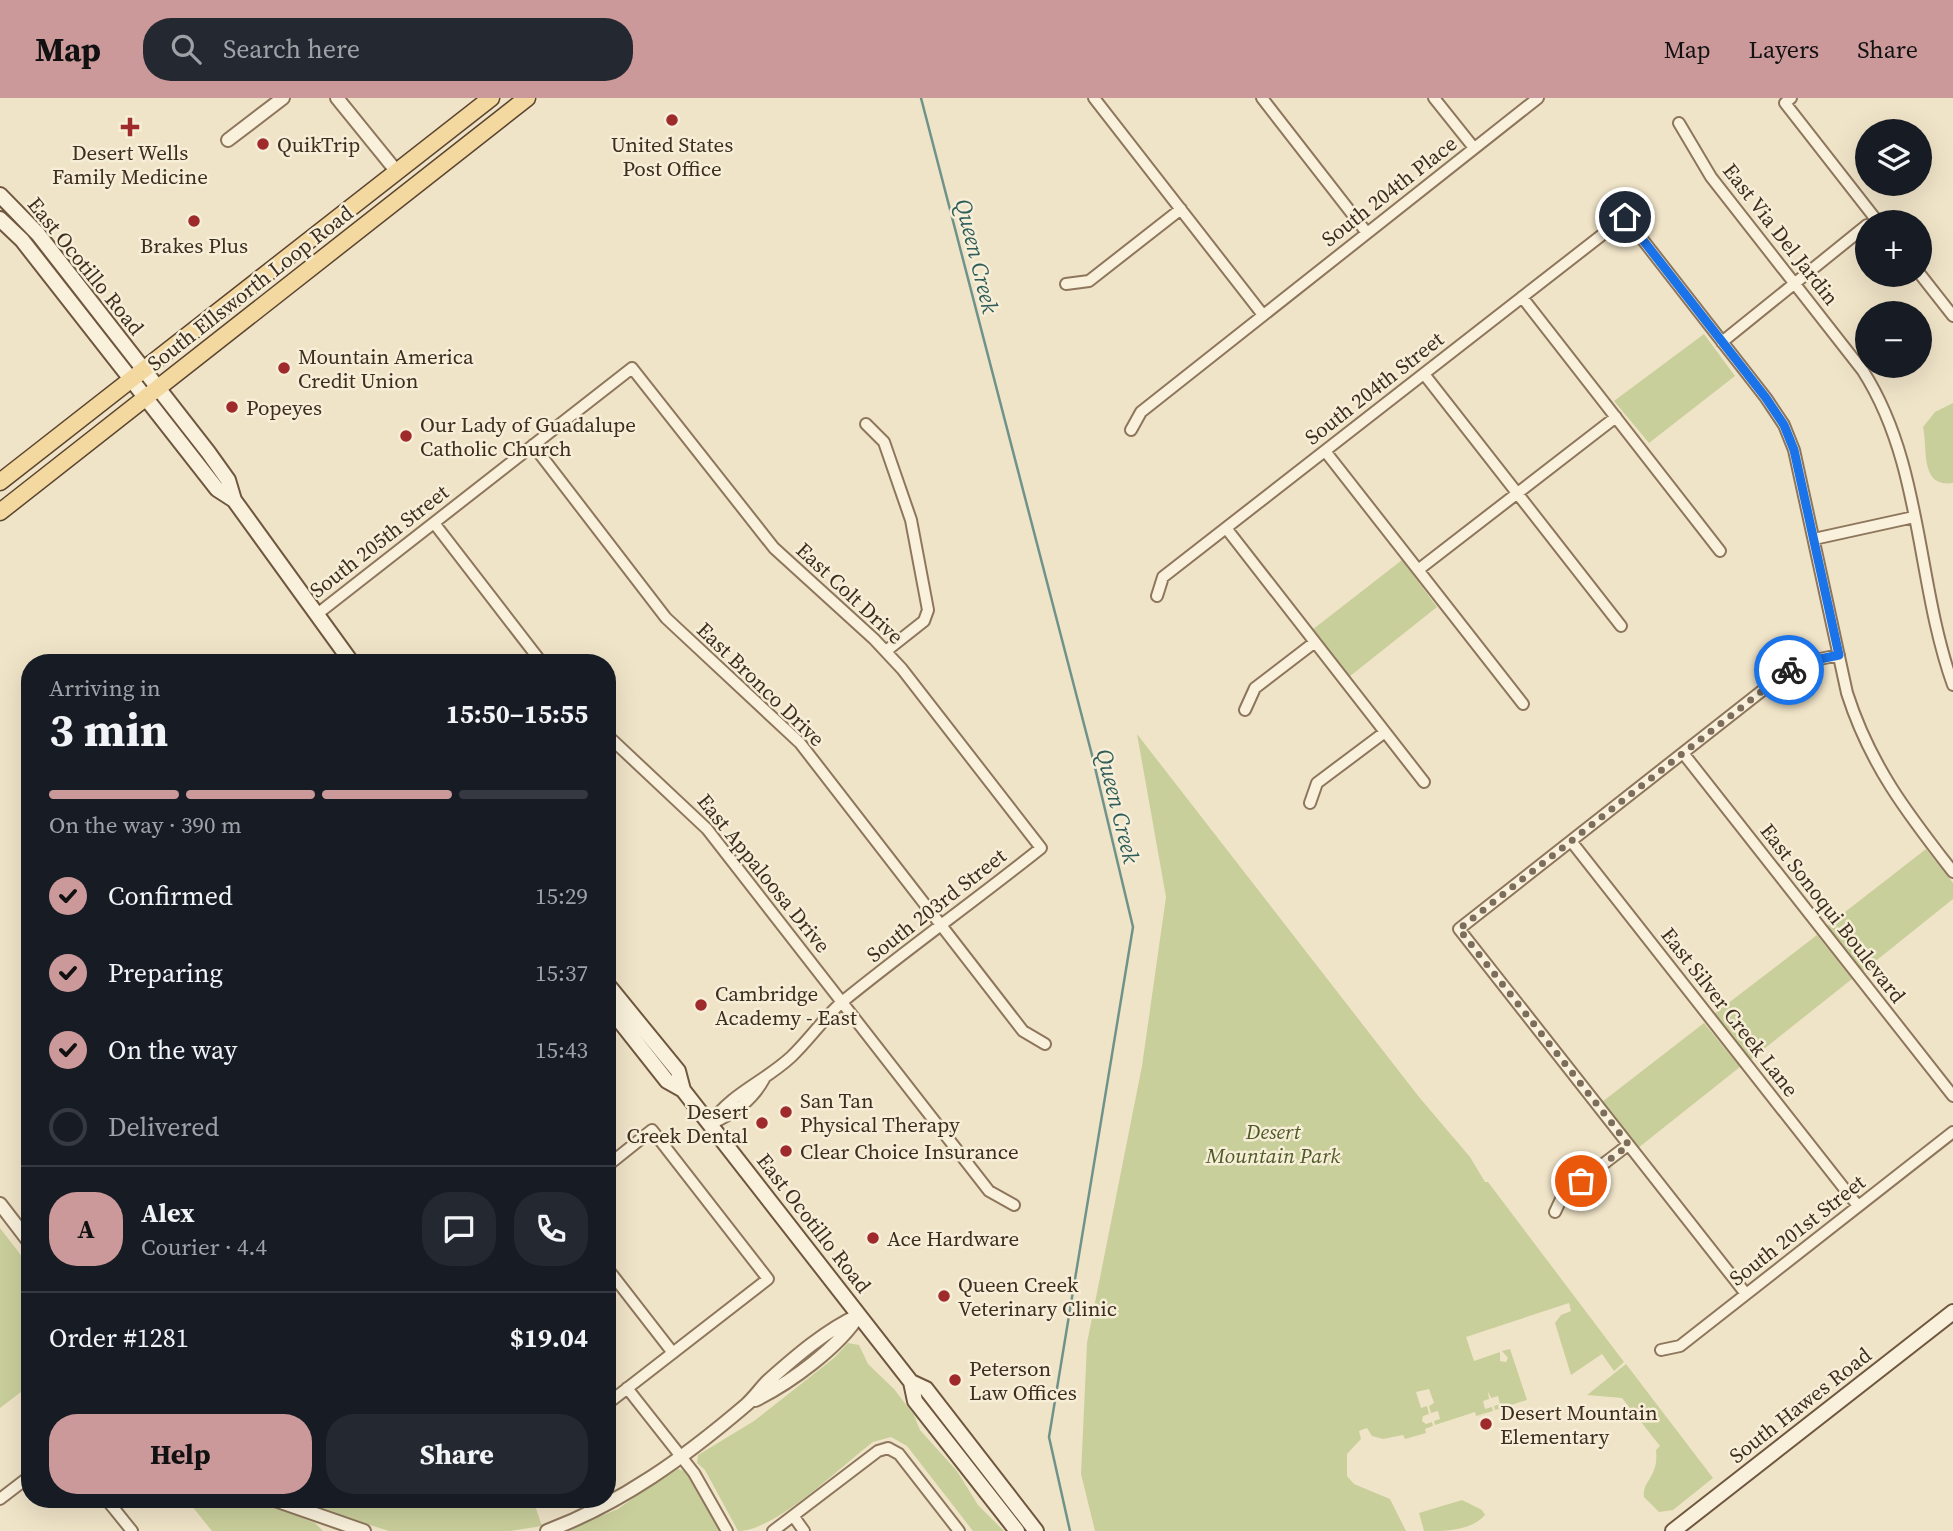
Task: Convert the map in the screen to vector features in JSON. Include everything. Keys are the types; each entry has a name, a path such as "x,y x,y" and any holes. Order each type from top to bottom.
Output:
{"main road":[{"name":"South Ellsworth Loop Road","path":"0,482 491,98"},
{"name":"South Ellsworth Loop Road","path":"0,512 527,98"},
{"path":"397,172 411,189"},
{"name":"East Ocotillo Road","path":"0,195 38,234 137,375"},
{"name":"East Ocotillo Road","path":"0,219 22,240 228,480 234,500 345,654"},
{"name":"East Ocotillo Road","path":"616,995 678,1071 683,1090"},
{"name":"East Ocotillo Road","path":"616,1016 667,1081 683,1090 859,1315 911,1382 915,1401 1017,1531"},
{"name":"South Hawes Road","path":"1673,1531 1953,1312"},
{"name":"East Ocotillo Road","path":"911,1382 926,1389 1036,1531"}],"street":[{"path":"228,140 283,98"},
{"path":"337,98 397,172"},
{"path":"1094,98 1263,315"},
{"path":"1262,98 1367,233"},
{"path":"1434,98 1474,148"},
{"name":"South 204th Place","path":"1131,430 1141,412 1538,98"},
{"path":"1788,100 1865,210"},
{"name":"East Via Del Jardin","path":"1679,123 1711,177 1863,371 1882,401 1898,442 1953,685"},
{"path":"1066,284 1089,281 1181,209"},
{"name":"South 204th Street","path":"1157,596 1163,578 1625,217 1722,342"},
{"path":"1855,236 1722,342 1784,425 1794,450 1839,655 1859,730 1880,773 1903,809 1953,872"},
{"path":"1930,287 1953,316"},
{"path":"1522,297 1720,551"},
{"name":"South 205th Street","path":"316,615 632,368"},
{"name":"East Colt Drive","path":"632,368 774,548 886,651 1041,848"},
{"path":"1424,374 1621,626"},
{"path":"1419,570 1616,417"},
{"path":"866,424 884,442 911,520 928,611 924,621 886,651"},
{"name":"East Bronco Drive","path":"533,446 666,618 800,743 1024,1031 1045,1044"},
{"path":"1325,451 1523,704"},
{"path":"1814,539 1914,517"},
{"path":"435,523 535,654"},
{"path":"1226,528 1424,782"},
{"path":"1245,710 1255,688 1315,642"},
{"path":"1746,1294 1459,929 1796,664 1839,655"},
{"path":"1310,803 1317,783 1385,732"},
{"name":"East Appaloosa Drive","path":"616,743 707,829 989,1191 1014,1205"},
{"name":"East Sonoqui Boulevard","path":"1683,753 1953,1096"},
{"name":"East Silver Creek Lane","path":"1571,841 1858,1206"},
{"name":"South 203rd Street","path":"710,1124 723,1105 748,1086 764,1079 792,1056 843,1002 1041,848"},
{"path":"616,1159 652,1130 768,1279 616,1397"},
{"name":"South 201st Street","path":"1661,1350 1680,1346 1953,1132"},
{"path":"1555,1212 1563,1195 1629,1145"},
{"path":"0,1204 21,1231"},
{"path":"616,1280 673,1353"},
{"path":"616,1501 681,1456 749,1403 785,1382 848,1334 859,1315"},
{"path":"627,1388 701,1483 727,1531"},
{"path":"773,1531 878,1451 888,1448 899,1454 959,1531"},
{"path":"0,1499 21,1483"},
{"path":"113,1508 132,1531"},
{"path":"294,1508 338,1527 364,1531"},
{"path":"547,1531 603,1508"},
{"path":"794,1517 804,1531"}],"green space":[{"path":"1704,334 1735,376 1649,443 1614,401"},
{"path":"1953,403 1953,483 1942,483 1930,473 1927,465 1923,427 1935,412"},
{"path":"1402,560 1437,607 1349,677 1312,630"},
{"name":"Desert Mountain Park","path":"1137,734 1419,1097 1470,1157 1485,1182 1488,1182 1624,1362 1614,1371 1602,1354 1571,1375 1555,1323 1561,1315 1571,1311 1569,1303 1466,1337 1474,1361 1500,1352 1500,1361 1506,1362 1508,1358 1502,1351 1510,1349 1527,1400 1495,1410 1494,1406 1500,1404 1498,1396 1491,1398 1488,1391 1489,1399 1483,1401 1485,1409 1492,1407 1493,1411 1476,1416 1475,1412 1435,1425 1434,1421 1440,1419 1438,1411 1431,1413 1429,1406 1434,1403 1429,1389 1416,1392 1421,1408 1427,1406 1429,1414 1423,1416 1422,1421 1426,1424 1432,1422 1433,1426 1425,1429 1426,1433 1405,1439 1403,1435 1383,1439 1372,1436 1367,1428 1359,1431 1361,1439 1347,1454 1347,1476 1354,1484 1390,1499 1406,1531 1095,1531 1081,1474 1087,1343 1142,1066 1166,897"},
{"path":"1926,849 1953,883 1953,899 1862,972 1827,926"},
{"path":"1817,935 1852,979 1750,1060 1714,1014"},
{"path":"1704,1023 1740,1067 1638,1148 1602,1102"},
{"path":"0,1228 21,1255 21,1392 0,1408"},
{"path":"848,1343 859,1345 868,1364 894,1389 914,1415 920,1430 957,1471 978,1505 1004,1531 973,1531 907,1446 891,1437 873,1442 789,1509 753,1528 738,1531 705,1470 697,1463 698,1455 754,1421 834,1358"},
{"path":"1626,1364 1713,1478 1673,1510 1659,1512 1644,1497 1645,1486 1655,1467 1656,1450 1660,1446 1622,1398 1587,1395"},
{"path":"675,1468 683,1471 697,1485 721,1531 565,1531 618,1509"},
{"path":"1462,1500 1482,1510 1485,1515 1465,1527 1424,1531 1419,1513"},
{"path":"193,1508 278,1508 315,1523 323,1531 212,1531"},
{"path":"316,1508 536,1508 542,1526 510,1531 389,1531"}],"waterway":[{"name":"Queen Creek","path":"921,98 1092,755 1133,927 1049,1437 1070,1531"}],"way so far":[{"path":"1581,1181 1629,1145 1459,929 1789,670"}],"place":[{"name":"United States Post Office","path":"672,120"},
{"name":"Desert Wells Family Medicine","path":"130,127"},
{"name":"QuikTrip","path":"263,144"},
{"name":"Brakes Plus","path":"194,221"},
{"name":"Mountain America Credit Union","path":"284,368"},
{"name":"Popeyes","path":"232,407"},
{"name":"Our Lady of Guadalupe Catholic Church","path":"406,436"},
{"name":"Cambridge Academy - East","path":"701,1005"},
{"name":"San Tan Physical Therapy","path":"786,1112"},
{"name":"Desert Creek Dental","path":"762,1123"},
{"name":"Clear Choice Insurance","path":"786,1151"},
{"name":"Ace Hardware","path":"873,1238"},
{"name":"Queen Creek Veterinary Clinic","path":"944,1296"},
{"name":"Peterson Law Offices","path":"955,1380"},
{"name":"Desert Mountain Elementary","path":"1486,1424"}],"route":[{"path":"1625,217 1766,398 1784,425 1794,450 1839,655 1796,664 1789,670"}]}
